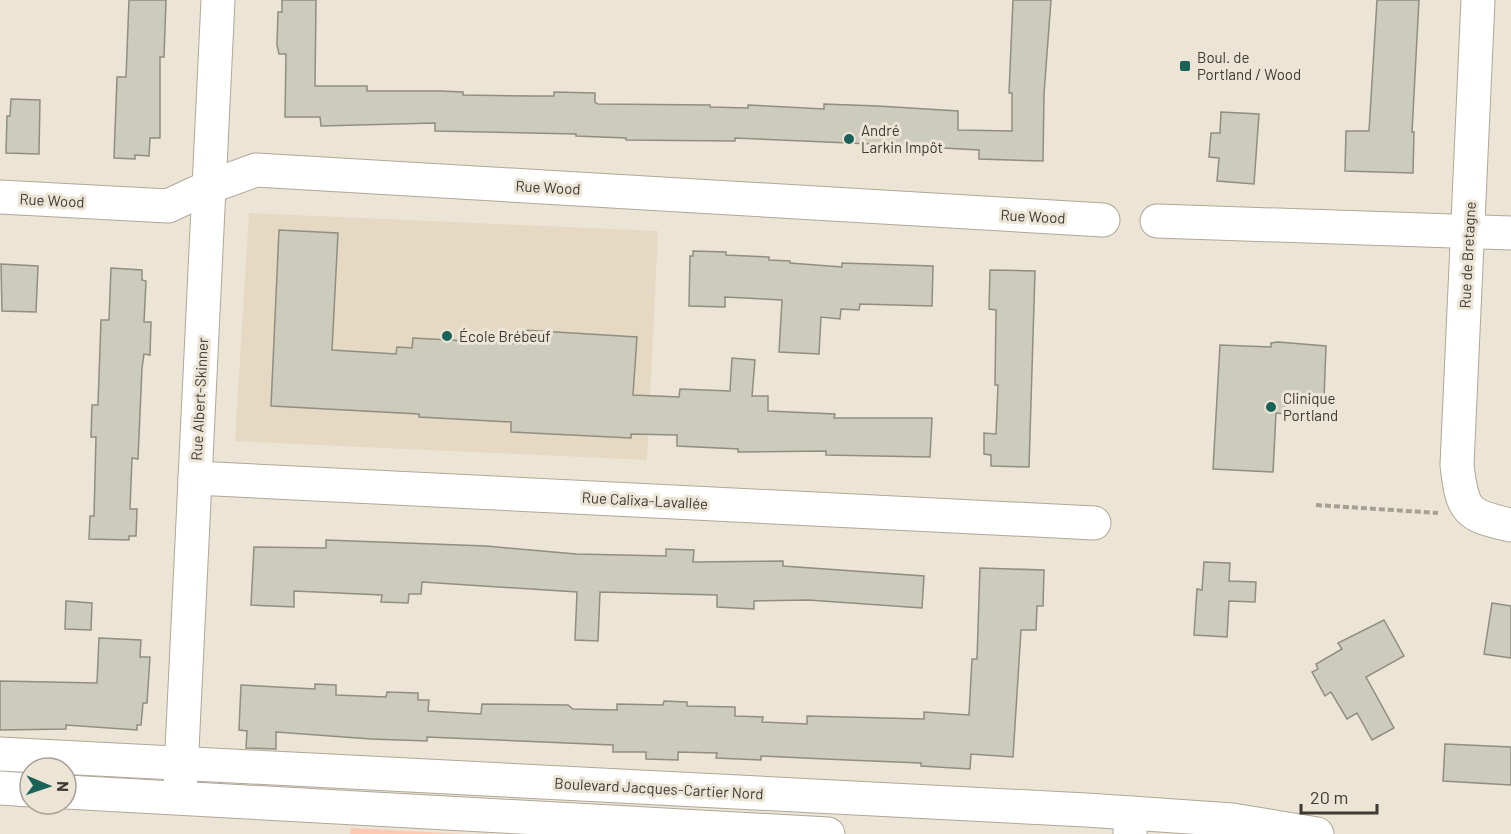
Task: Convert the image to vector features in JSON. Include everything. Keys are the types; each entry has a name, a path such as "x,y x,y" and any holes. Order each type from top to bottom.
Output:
{"street":[{"name":"Rue Albert-Skinner","path":"180,798 218,0"},
{"name":"Rue de Bretagne","path":"1466,508 1460,490 1457,465 1478,0"},
{"name":"Rue Wood","path":"0,197 168,206 209,187 256,170 1103,220"},
{"path":"1157,221 1511,233"},
{"name":"Rue Calixa-Lavallée","path":"195,478 1094,523"},
{"path":"1466,508 1480,518 1511,525"},
{"name":"Boulevard Jacques-Cartier Nord","path":"0,754 181,763 1085,822 1130,824 1232,820 1317,834"},
{"path":"0,788 18,789"},
{"path":"78,793 828,834"}],"path":[{"path":"1316,505 1438,513 1466,508"}],"shaded area":[{"name":"École Brébeuf","path":"249,213 658,231 647,460 235,441"},
{"path":"351,828 465,834 350,834"}],"building":[{"path":"129,0 166,0 164,57 160,57 160,138 150,138 149,156 135,155 135,159 114,158 117,77 126,77"},
{"path":"282,0 316,0 315,86 367,86 367,91 441,91 463,92 463,95 554,96 554,92 595,93 595,102 598,104 710,105 710,107 748,108 748,105 824,109 824,104 958,111 958,130 1012,131 1012,93 1009,93 1013,0 1051,0 1044,94 1043,161 979,159 979,150 872,144 735,138 735,141 626,140 626,138 576,136 576,134 435,131 435,123 321,126 320,117 285,117 286,54 279,54 277,45 278,12 282,12"},
{"path":"1377,0 1419,0 1412,132 1414,132 1413,173 1345,171 1346,131 1369,131"},
{"path":"11,99 40,100 39,154 6,153 7,116 10,116"},
{"path":"1221,112 1259,114 1254,184 1217,181 1219,158 1209,157 1211,133 1220,133"},
{"path":"279,230 338,233 332,350 396,354 397,347 412,348 413,338 524,344 524,330 637,337 633,395 679,397 680,389 730,391 732,358 755,360 752,396 768,396 768,411 835,414 834,418 932,418 930,457 826,455 826,451 738,452 738,449 677,446 677,435 631,434 631,438 511,432 511,422 419,417 419,414 271,406"},
{"path":"693,251 726,252 726,255 769,257 769,260 790,261 790,263 842,267 842,263 933,266 932,306 860,304 859,310 841,309 840,319 821,317 819,354 779,352 782,300 725,297 725,307 689,306 690,256 693,256"},
{"path":"1,264 38,266 36,312 2,311"},
{"path":"111,268 142,270 142,280 146,281 144,322 151,322 150,355 144,354 142,368 138,459 132,458 130,509 137,509 136,536 129,536 129,540 89,539 90,516 94,516 96,437 91,437 92,405 98,405 101,320 109,320"},
{"path":"990,270 1035,271 1029,467 991,466 991,455 984,454 984,433 996,434 998,385 995,385 996,310 989,309"},
{"name":"Clinique Portland","path":"1271,343 1326,346 1324,399 1285,398 1284,414 1276,413 1273,472 1213,469 1220,345 1271,347"},
{"path":"326,540 486,546 576,554 666,556 666,549 694,550 693,562 783,561 783,566 924,576 922,608 808,600 754,601 754,609 717,607 717,595 600,592 598,641 575,640 577,592 422,582 421,594 409,594 408,603 381,602 382,595 294,591 294,607 251,605 254,547 326,548"},
{"path":"1204,562 1230,563 1229,581 1256,582 1255,602 1229,601 1227,637 1194,635 1197,589 1202,590"},
{"path":"980,568 1044,570 1043,606 1037,606 1036,630 1021,630 1013,757 971,754 970,769 921,766 921,763 761,756 761,760 716,758 717,753 678,752 678,760 646,759 646,752 613,752 613,745 427,737 427,741 371,739 276,732 276,749 246,748 247,731 239,730 241,685 315,689 315,684 336,685 336,695 386,697 387,692 418,693 418,700 429,700 428,711 481,714 482,704 568,705 573,709 617,710 617,704 663,705 664,701 687,702 687,706 735,707 735,716 763,717 762,722 807,724 807,716 924,719 924,712 969,715 972,659 977,659"},
{"path":"66,601 92,603 91,630 65,629"},
{"path":"1492,603 1511,606 1511,658 1484,654"},
{"path":"1384,620 1404,656 1366,677 1394,728 1372,740 1357,713 1347,719 1331,692 1325,696 1312,672 1318,669 1316,664 1342,649 1338,643"},
{"path":"99,638 141,640 140,657 150,657 147,703 143,703 141,725 137,725 137,730 66,725 66,729 0,730 0,681 97,683"},
{"path":"1445,744 1511,747 1511,785 1443,781"}],"place":[{"name":"Boul. de Portland / Wood","path":"1185,66"},
{"name":"André Larkin Impôt","path":"849,139"},
{"name":"École Brébeuf","path":"447,336"},
{"name":"Clinique Portland","path":"1271,407"}]}
